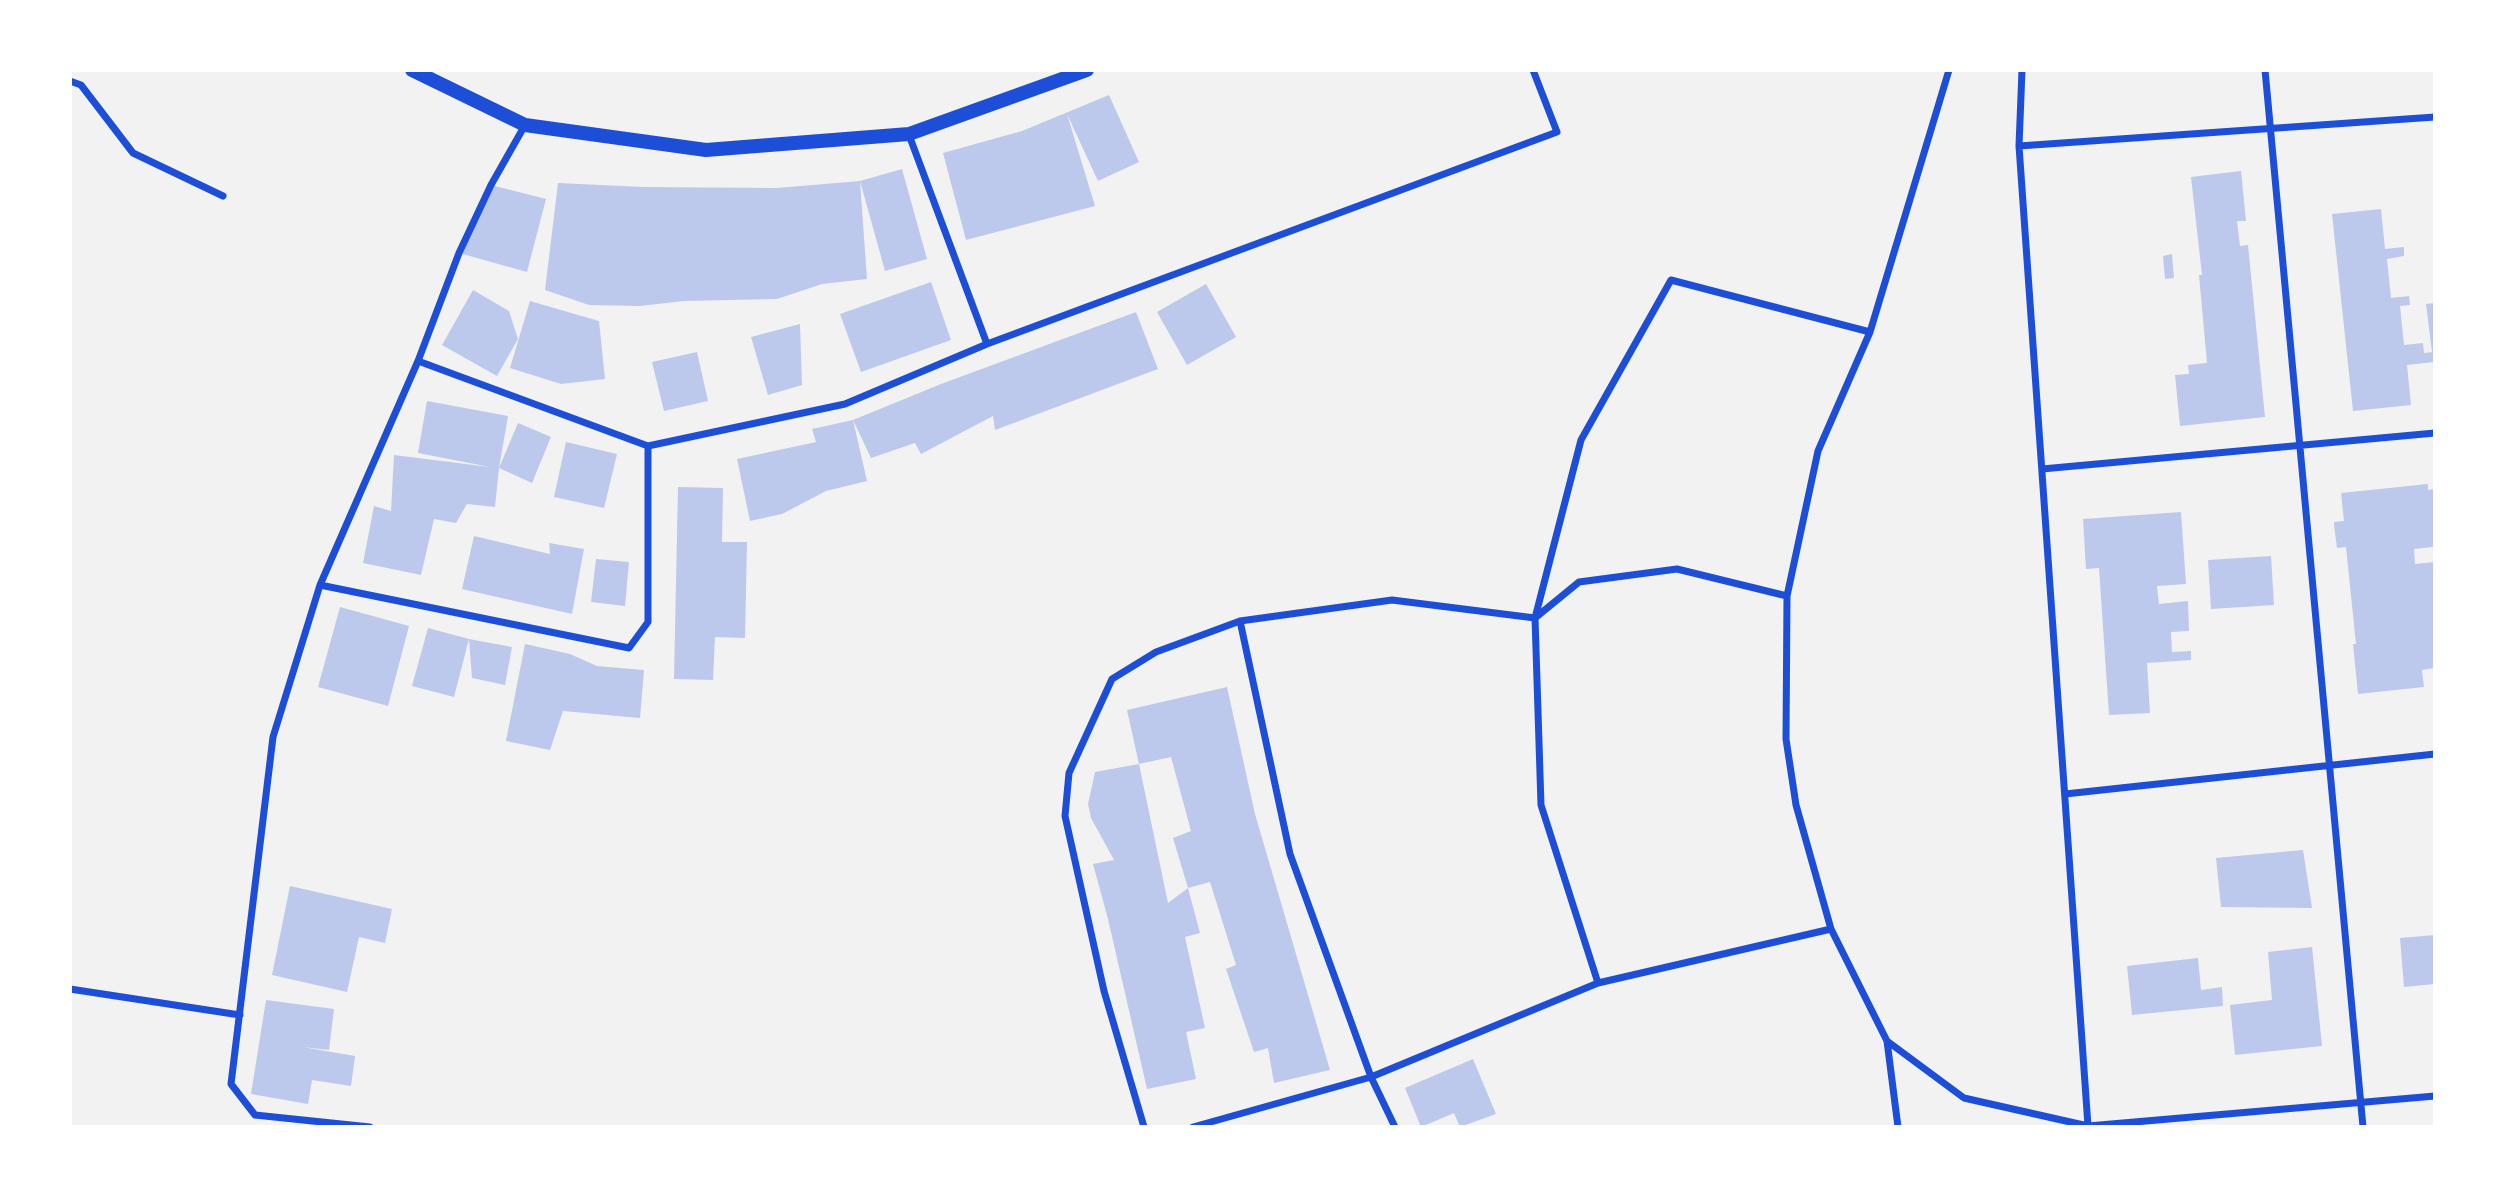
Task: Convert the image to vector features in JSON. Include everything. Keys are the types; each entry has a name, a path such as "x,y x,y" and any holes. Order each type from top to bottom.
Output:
{"main road":[{"path":"412,70 525,125 706,150 909,134 1087,70"}],"street":[{"path":"418,361 648,446 845,404 987,344 1557,132 1533,70"},
{"path":"1898,1127 1887,1041 1831,929 1796,805 1786,739 1787,596 1818,451 1870,332 1948,70"},
{"path":"2022,70 2019,146 2088,1126"},
{"path":"2265,70 2363,1127"},
{"path":"70,80 81,85 133,153 223,196"},
{"path":"2019,146 2435,117"},
{"path":"370,1127 255,1115 231,1084 273,737 320,585 418,361 459,253 491,184 525,125"},
{"path":"909,134 987,344"},
{"path":"1598,983 1541,805 1535,618 1581,440 1671,280 1870,332"},
{"path":"2042,469 2435,433"},
{"path":"320,585 629,648 648,622 648,446"},
{"path":"1144,1127 1104,991 1065,816 1069,774 1112,679 1156,652 1240,621 1392,600 1535,618 1579,582 1677,569 1787,596"},
{"path":"1240,621 1290,854 1371,1077 1395,1127"},
{"path":"2065,794 2435,754"},
{"path":"1193,1127 1371,1077 1598,983 1831,929"},
{"path":"70,989 240,1015"},
{"path":"1887,1041 1964,1098 2088,1126 2435,1096"}],"building":[{"path":"1109,95 1139,162 1098,181 1067,114 1095,206 966,240 943,153 1022,131"},
{"path":"902,169 927,259 885,271 860,181"},
{"path":"2241,171 2246,221 2237,221 2240,246 2248,245 2265,417 2180,426 2175,375 2189,374 2188,365 2207,363 2199,275 2202,275 2191,177"},
{"path":"860,181 867,279 822,284 777,299 684,301 640,306 589,305 545,290 558,183 777,188"},
{"path":"491,185 546,199 527,272 459,253"},
{"path":"2381,209 2385,249 2404,247 2404,256 2387,259 2391,298 2409,296 2410,305 2400,306 2404,345 2423,343 2424,353 2433,352 2434,362 2407,365 2411,405 2353,411 2332,214"},
{"path":"2172,254 2174,278 2165,279 2163,256"},
{"path":"931,282 951,340 861,372 840,314"},
{"path":"1206,284 1236,337 1187,365 1157,312"},
{"path":"473,290 509,311 518,339 497,376 442,345"},
{"path":"530,301 599,321 605,379 561,384 510,368"},
{"path":"2435,303 2435,351 2432,352 2426,304"},
{"path":"1136,312 1158,369 995,430 993,416 921,454 915,443 871,458 853,420 941,384"},
{"path":"800,324 802,385 768,395 751,337"},
{"path":"697,352 708,401 664,411 652,362"},
{"path":"427,401 508,416 495,507 467,504 456,523 434,519 421,575 363,563 374,506 391,511 394,455 490,467 418,453"},
{"path":"853,420 867,481 826,491 782,514 750,521 737,459 816,442 812,429"},
{"path":"518,423 551,437 532,483 499,468"},
{"path":"566,442 617,454 604,508 554,497"},
{"path":"2428,484 2428,490 2435,489 2433,547 2414,549 2415,564 2435,562 2435,668 2422,670 2424,687 2358,694 2346,547 2337,548 2334,525 2334,522 2344,521 2341,493"},
{"path":"678,487 723,488 722,542 747,542 745,638 715,637 713,680 674,679"},
{"path":"2181,512 2186,584 2157,586 2159,604 2188,601 2189,631 2171,632 2172,652 2191,651 2191,660 2147,663 2150,713 2109,715 2099,568 2086,569 2083,519"},
{"path":"474,536 550,554 549,543 584,549 572,614 462,589"},
{"path":"2271,556 2274,605 2211,609 2208,560"},
{"path":"596,559 629,562 625,606 591,602"},
{"path":"340,607 409,626 388,706 318,687"},
{"path":"428,628 469,639 454,697 412,686"},
{"path":"469,639 512,647 505,685 472,678"},
{"path":"525,644 570,654 597,666 644,670 640,718 563,711 550,750 506,741"},
{"path":"1227,687 1255,814 1330,1070 1274,1083 1268,1048 1254,1052 1226,969 1236,965 1210,882 1188,888 1173,838 1191,831 1171,757 1139,764 1127,710"},
{"path":"1139,764 1168,903 1188,888 1200,933 1185,937 1205,1028 1186,1032 1196,1079 1147,1089 1093,864 1114,860 1091,818 1088,804 1095,772"},
{"path":"2303,850 2312,908 2221,907 2216,858"},
{"path":"290,886 392,909 385,943 359,937 347,992 272,975"},
{"path":"2435,935 2435,984 2404,987 2400,938"},
{"path":"2312,947 2322,1046 2235,1055 2230,1005 2272,1000 2268,952"},
{"path":"2198,958 2201,990 2222,987 2223,1006 2132,1015 2127,966"},
{"path":"266,1000 334,1009 329,1050 302,1047 355,1056 351,1086 312,1080 308,1104 251,1094"},
{"path":"1473,1059 1496,1114 1460,1127 1454,1113 1421,1127 1405,1088"}]}
